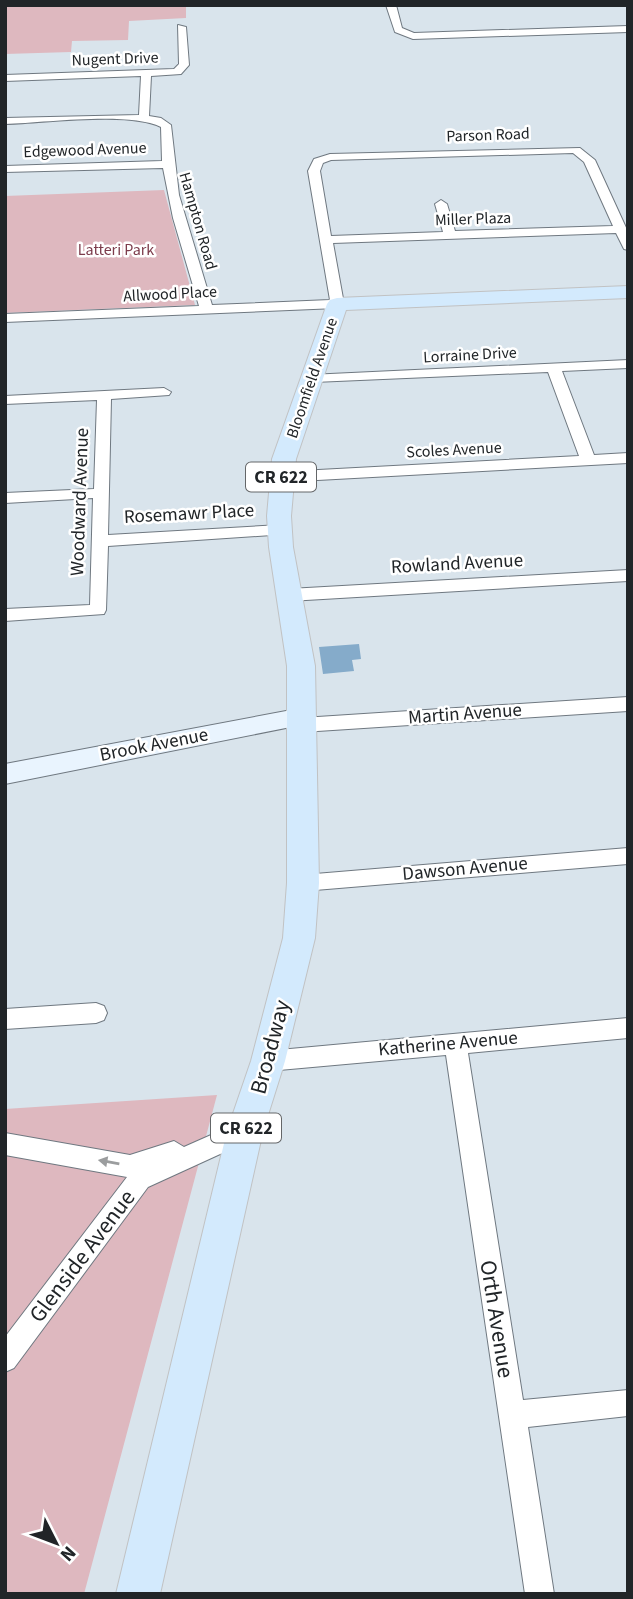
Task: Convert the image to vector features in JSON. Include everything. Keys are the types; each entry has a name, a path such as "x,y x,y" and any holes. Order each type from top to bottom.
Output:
{"main road":[{"name":"Bloomfield Avenue","path":"300,657 280,530 281,477 284,459 314,378 337,304 628,292"},
{"name":"Broadway","path":"138,1594 245,1131 268,1061 299,938 303,883 300,657"},
{"name":"Brook Avenue","path":"5,774 302,721"}],"street":[{"path":"391,5 401,33 413,36 628,29"},
{"name":"Nugent Drive","path":"5,78 177,72 184,67 181,27"},
{"path":"5,121 144,117 146,74"},
{"name":"Hampton Road","path":"144,117 154,117 166,125 166,164 206,309"},
{"name":"Parson Road","path":"326,240 316,186 314,166 318,161 330,157 568,148 586,156 628,246"},
{"name":"Edgewood Avenue","path":"5,169 166,164"},
{"path":"441,204 450,236"},
{"name":"Miller Plaza","path":"326,240 620,229"},
{"path":"326,240 337,304"},
{"name":"Allwood Place","path":"5,318 337,304"},
{"name":"Lorraine Drive","path":"314,378 628,364"},
{"path":"554,368 588,460"},
{"path":"5,400 164,392"},
{"name":"Woodward Avenue","path":"5,615 98,610 104,395"},
{"name":"Scoles Avenue","path":"281,477 628,458"},
{"path":"5,498 102,493"},
{"name":"Rosemawr Place","path":"100,541 280,530"},
{"name":"Rowland Avenue","path":"289,596 628,575"},
{"name":"Martin Avenue","path":"302,721 628,704"},
{"name":"Dawson Avenue","path":"303,883 628,856"},
{"path":"5,1019 96,1013"},
{"name":"Katherine Avenue","path":"268,1061 628,1028"},
{"name":"Orth Avenue","path":"455,1044 540,1594"},
{"path":"5,1144 130,1166 245,1131"},
{"name":"Glenside Avenue","path":"5,1359 140,1180 245,1131"},
{"path":"512,1415 628,1403"}],"green space":[{"path":"5,5 186,5 186,18 129,21 128,40 72,41 71,52 5,54"},
{"name":"Latteri Park","path":"164,190 195,305 5,313 5,196"},
{"path":"217,1095 84,1594 5,1594 5,1109"}],"building":[{"path":"359,644 361,659 352,660 354,671 323,674 319,647"}]}
